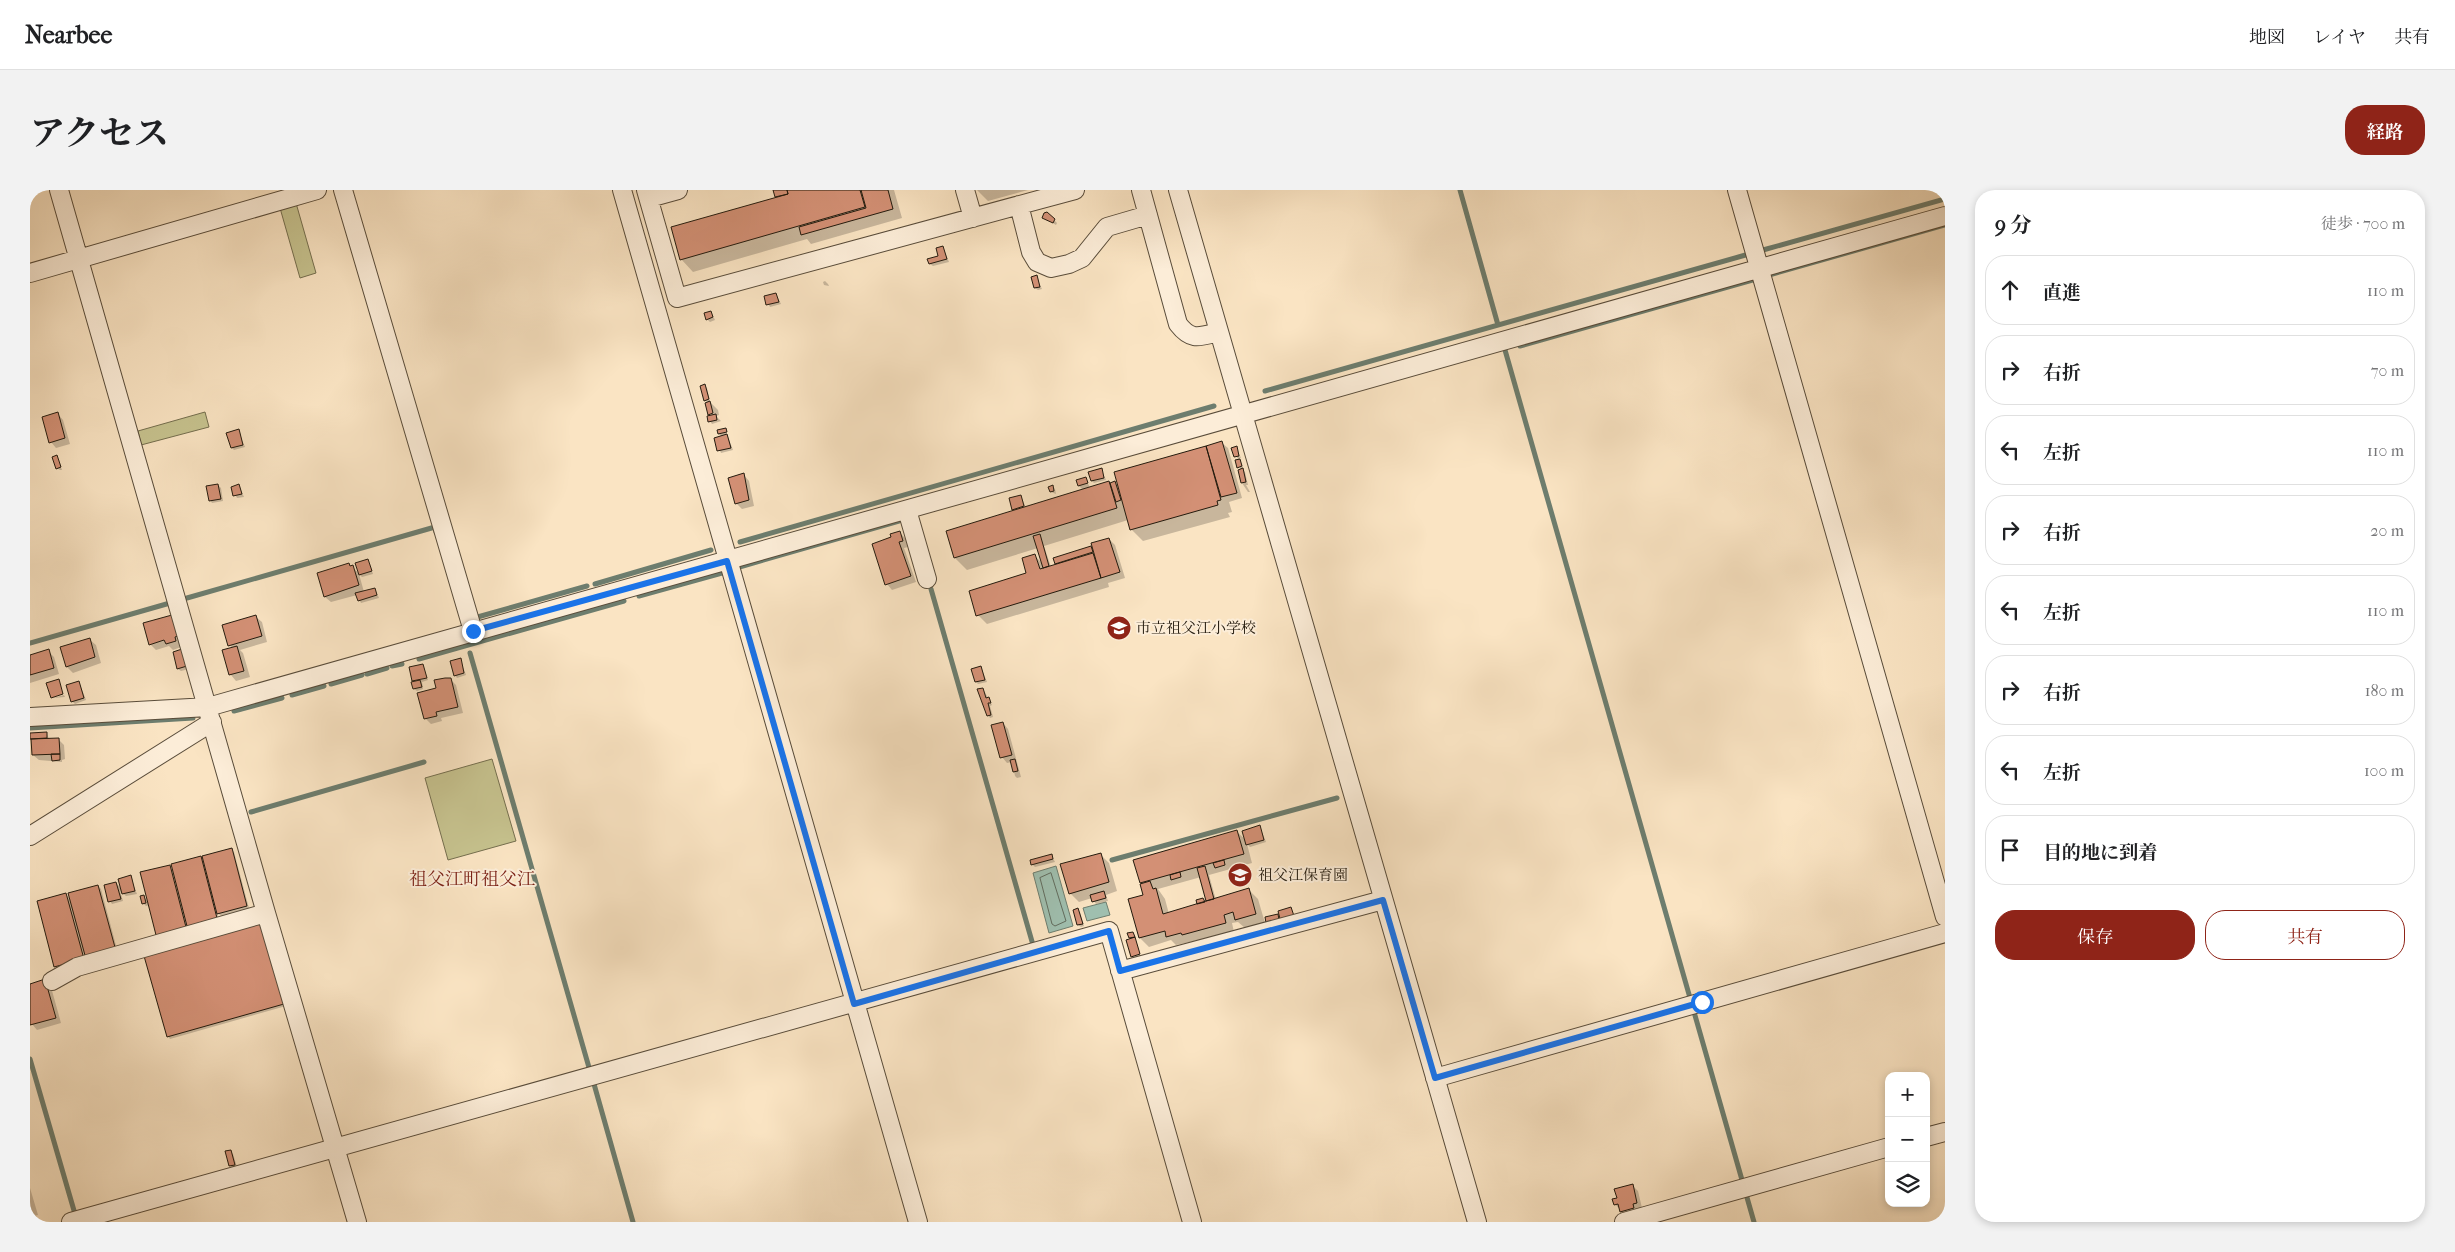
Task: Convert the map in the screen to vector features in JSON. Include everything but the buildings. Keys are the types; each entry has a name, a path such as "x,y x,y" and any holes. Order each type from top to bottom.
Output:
{"street":[{"path":"60,190 266,913 357,1222"},
{"path":"30,273 317,190"},
{"path":"343,190 473,631"},
{"path":"622,190 918,1222"},
{"path":"678,190 648,194 677,298 1075,190"},
{"path":"965,190 973,218"},
{"path":"1141,190 1178,324 1186,334 1199,337 1218,332"},
{"path":"1178,190 1476,1222"},
{"path":"1737,190 1945,917"},
{"path":"1019,205 1031,252 1037,262 1051,268 1069,264 1082,258 1107,227 1148,216"},
{"path":"30,718 210,714 473,631 727,561 1945,216"},
{"path":"907,510 927,579"},
{"path":"30,836 210,714"},
{"path":"1120,971 1383,900"},
{"path":"52,981 77,967 266,913"},
{"path":"71,1222 1109,931 1192,1222"},
{"path":"1435,1078 1945,933"},
{"path":"1930,1136 1945,1132"},
{"path":"1624,1222 1665,1216 1742,1188 1885,1149"}],"shaded area":[{"path":"296,203 316,273 300,278 280,208"},
{"path":"205,412 209,427 141,445 138,431"},
{"path":"492,759 516,841 448,860 425,778"}],"water":[{"path":"1056,866 1073,926 1049,933 1033,873"},
{"path":"1106,902 1110,915 1087,921 1083,908"}],"waterway":[{"path":"1460,190 1498,325"},
{"path":"1763,250 1945,199"},
{"path":"1769,275 1945,225"},
{"path":"1265,391 1749,254"},
{"path":"1520,346 1756,279"},
{"path":"1505,350 1754,1222"},
{"path":"740,542 1214,406"},
{"path":"736,568 899,521"},
{"path":"187,598 435,527 436,532"},
{"path":"595,584 711,550"},
{"path":"639,596 722,573"},
{"path":"474,618 587,586"},
{"path":"931,589 1033,945"},
{"path":"419,659 624,601"},
{"path":"30,643 170,603"},
{"path":"470,653 590,1071"},
{"path":"392,666 402,664"},
{"path":"367,674 387,668"},
{"path":"331,684 362,675"},
{"path":"292,695 324,686"},
{"path":"234,711 282,698"},
{"path":"30,728 193,718"},
{"path":"251,812 424,762"},
{"path":"1112,860 1337,798"},
{"path":"30,1059 75,1214"},
{"path":"594,1084 633,1222"}],"place":[{"name":"市立祖父江小学校","path":"1119,628"},
{"name":"祖父江保育園","path":"1240,875"}],"district":[{"name":"祖父江町祖父江","path":"472,879"}],"route":[{"path":"473,631 727,561 854,1004 1109,931 1120,971 1383,900 1435,1078 1702,1002"}]}
